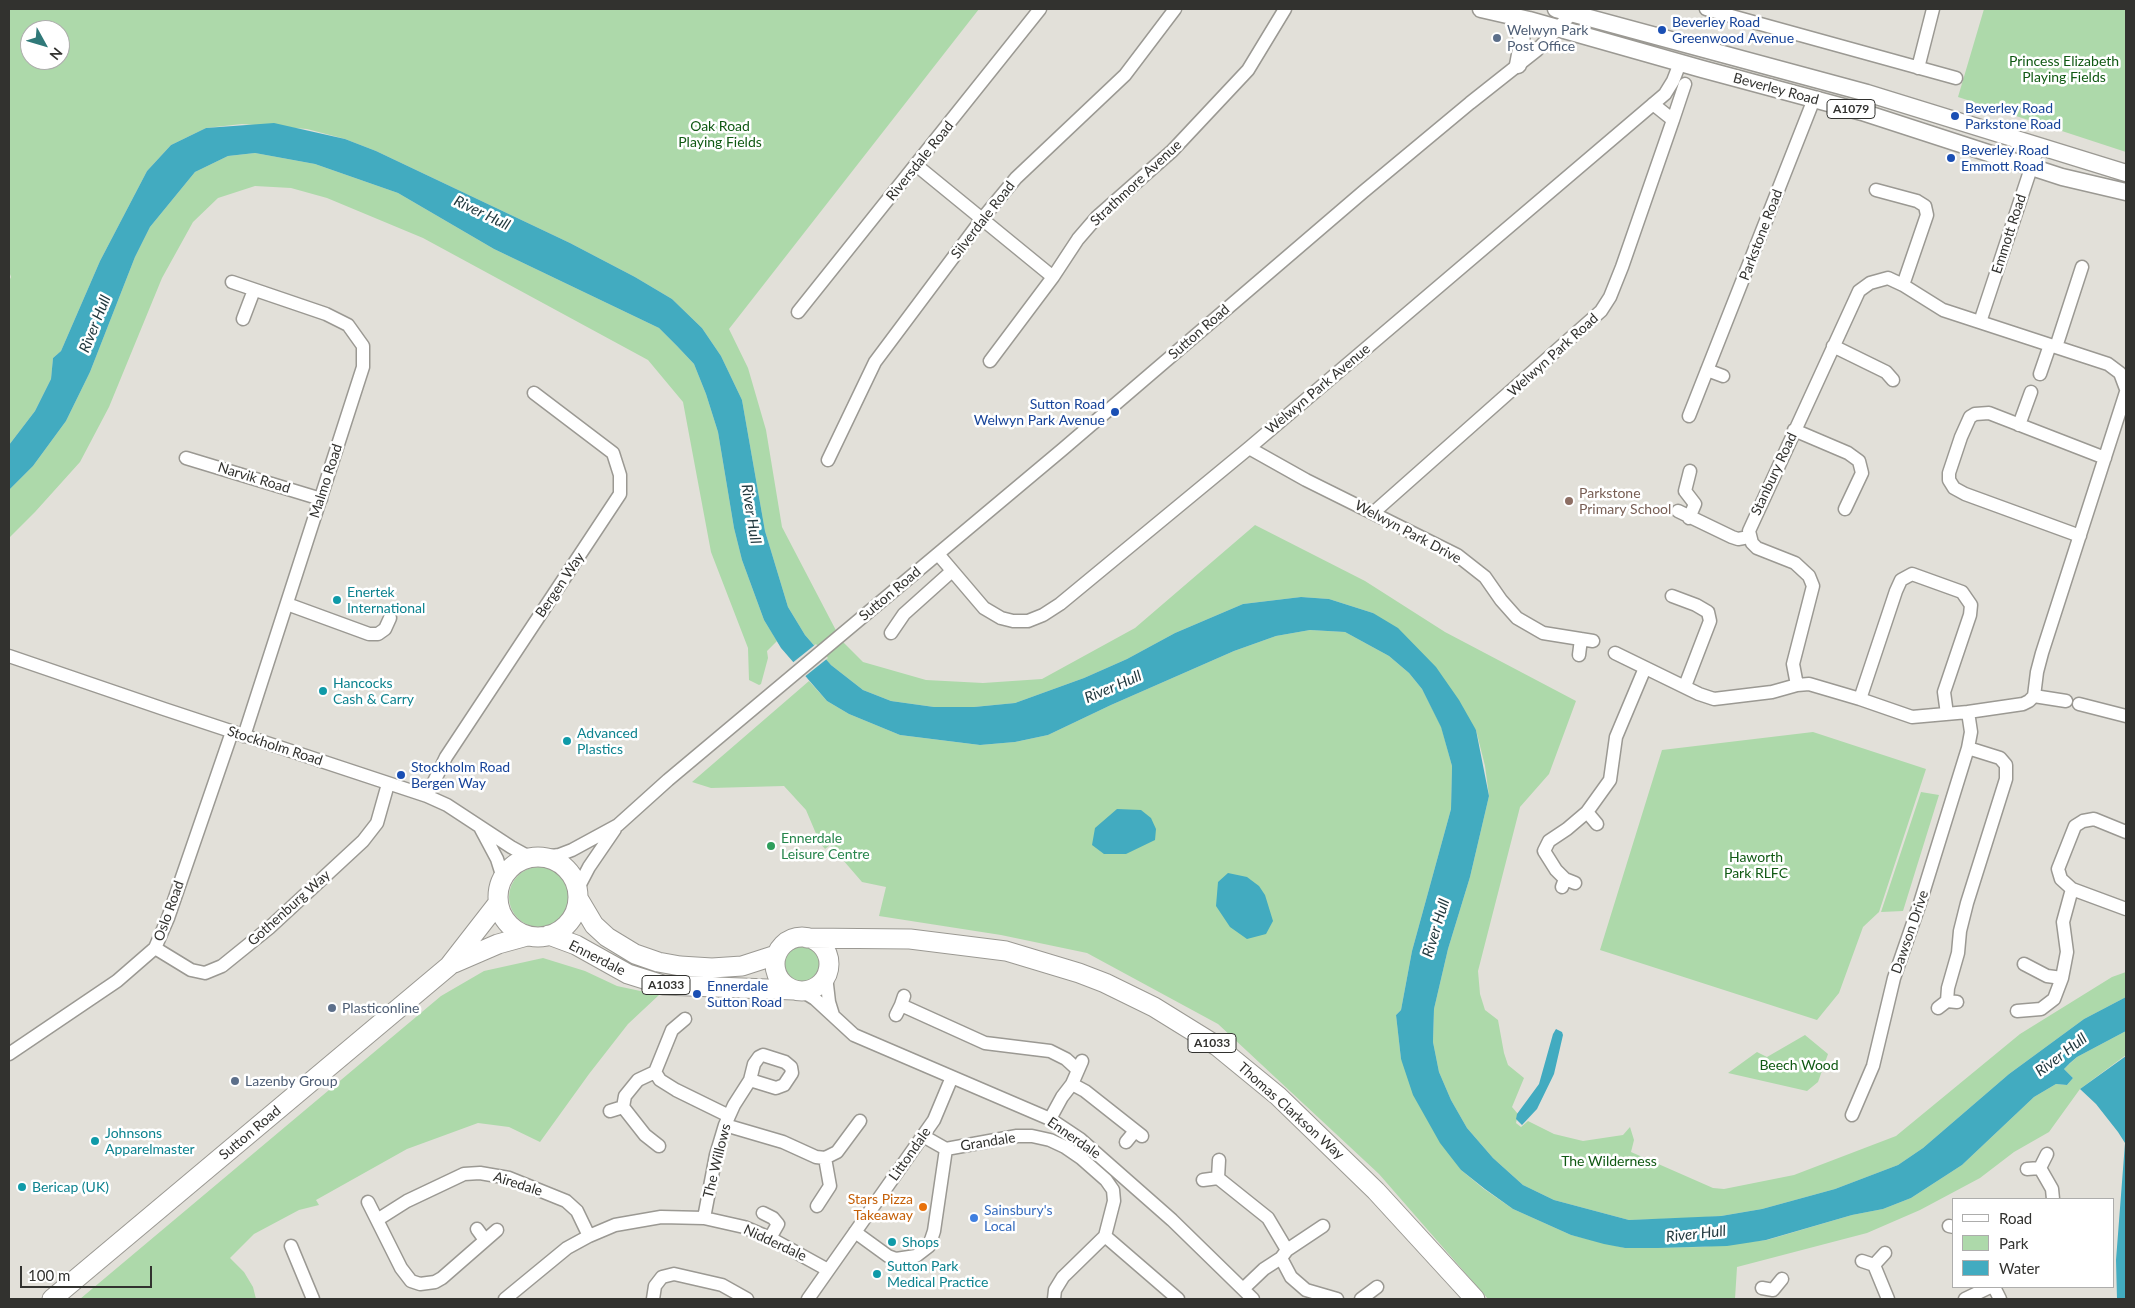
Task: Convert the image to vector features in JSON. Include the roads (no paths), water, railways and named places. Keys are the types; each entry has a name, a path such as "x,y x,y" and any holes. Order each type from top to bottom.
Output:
{"highway":[{"path":"449,966 498,944 528,936 549,935 560,930 570,922 575,910 578,894 573,878 566,868 556,861 538,858 515,865 503,878 498,890 498,903 508,924 528,936"},
{"name":"Ennerdale","path":"578,894 594,926 607,937 635,954 658,962 680,966 712,968 742,966 776,955"},
{"path":"449,966 498,903"},
{"name":"Ennerdale","path":"549,935 576,945 628,974 663,984 798,990"},
{"path":"799,937 807,938 821,945 828,958 827,971 816,987 798,990 780,980 775,963 776,955 779,949 788,941 799,937"},
{"name":"A1033","path":"807,938 865,939"},
{"name":"A1033","path":"827,971 836,956 849,946 865,939"},
{"name":"Thomas Clarkson Way","path":"865,939 910,939 949,942 1026,956 1105,983 1172,1017 1229,1055 1278,1096 1376,1191 1475,1299"},
{"name":"Sutton Road","path":"52,1299 449,966"}],"main road":[{"name":"Beverley Road","path":"1481,9 1559,28 1862,112 2062,177 2126,192"},
{"name":"Beverley Road","path":"1556,9 1575,11 1858,91 2126,173"},
{"path":"1511,16 1521,35 1522,44 1518,65"}],"street":[{"name":"Riversdale Road","path":"798,312 1040,9"},
{"name":"Silverdale Road","path":"828,460 876,362 982,219 1016,178 1125,75 1175,9"},
{"name":"Strathmore Avenue","path":"990,361 1078,239 1097,218 1172,151 1248,70 1285,9"},
{"path":"1706,9 1956,78"},
{"path":"1918,68 1934,9"},
{"name":"Sutton Road","path":"618,825 681,768 938,554 1349,203 1537,50 1575,11"},
{"name":"Welwyn Park Avenue","path":"938,554 984,608 1000,618 1013,621 1028,621 1044,615 1060,604 1249,448 1665,94 1673,82 1680,63"},
{"name":"Welwyn Park Road","path":"1373,513 1601,311 1610,297 1622,267 1685,84"},
{"name":"Parkstone Road","path":"1690,416 1814,99"},
{"path":"1653,104 1673,120"},
{"name":"Emmott Road","path":"1980,322 2038,147"},
{"path":"916,165 1053,276"},
{"path":"1876,190 1917,201 1925,206 1927,216 1903,285"},
{"path":"2040,374 2053,346 2083,267"},
{"name":"Stanbury Road","path":"1749,537 1752,522 1859,291 1870,282 1888,278 1943,310 2101,361 2123,371 2126,391 2042,654 2034,696"},
{"name":"Malmo Road","path":"232,282 326,314 348,325 363,346 363,367 321,499 287,604 238,734"},
{"path":"243,320 254,290"},
{"path":"1833,346 1886,372 1893,380"},
{"path":"1707,370 1723,376"},
{"path":"2019,425 2031,392"},
{"name":"Bergen Way","path":"427,796 446,757 620,494 620,475 613,453 534,394"},
{"path":"2080,536 1965,494 1954,488 1949,480 1961,438 1970,417 1976,414 1988,414 2105,458"},
{"path":"1794,430 1848,453 1859,461 1862,473 1851,504"},
{"name":"Welwyn Park Drive","path":"1249,448 1306,480 1457,556 1485,577 1501,600 1517,618 1543,633 1587,640 1579,655"},
{"name":"Narvik Road","path":"186,458 321,499"},
{"path":"1689,518 1695,504 1685,491 1690,471"},
{"path":"1678,511 1689,518 1732,537 1738,539 1749,537 1757,548 1795,563 1809,576 1813,586 1793,664 1797,685"},
{"path":"891,633 904,614 952,571"},
{"path":"1860,699 1896,591 1901,580 1912,574 1962,592 1971,605 1970,615 1944,692 1947,714"},
{"path":"1672,596 1696,605 1708,612 1710,621 1686,686"},
{"path":"287,604 369,634 378,634 385,630 390,618"},
{"path":"1615,653 1686,686 1698,694 1714,699 1772,692 1797,685 1809,684 1912,717 1968,712 2023,704 2034,696 2066,701"},
{"name":"Stockholm Road","path":"9,656 427,796 447,804 480,827 538,858"},
{"path":"1567,883 1544,851 1549,841 1587,812 1610,780 1616,737 1633,705 1644,668"},
{"path":"2079,704 2126,716"},
{"name":"Dawson Drive","path":"1852,1115 1873,1066 1894,978 1920,903 1968,748 1971,732 1968,712"},
{"name":"Oslo Road","path":"9,1054 117,981 155,948 238,734"},
{"path":"1947,1004 1948,988 1958,953 1961,901 2006,778 2006,765 2000,758 1968,748"},
{"name":"Gothenburg Way","path":"155,948 191,970 205,972 222,966 269,928 363,841 377,823 388,784"},
{"path":"1587,812 1597,824"},
{"path":"2126,832 2094,819 2083,821 2075,826 2058,869 2061,879 2072,889 2126,910"},
{"path":"538,858 559,855 572,850 618,825"},
{"path":"578,894 589,867 618,825"},
{"path":"480,827 497,859 503,878"},
{"path":"2017,1011 2041,1010 2054,999 2062,978 2067,952 2062,922 2072,889"},
{"path":"2024,964 2046,976 2062,978"},
{"path":"827,971 829,1002 834,1017"},
{"name":"Ennerdale","path":"798,990 815,1000 844,1028 861,1039 1050,1119 1080,1139 1127,1178 1253,1299"},
{"path":"900,1005 985,1043 1050,1052 1080,1065 1072,1084 1062,1097 1050,1119"},
{"path":"659,1146 645,1135 623,1107 625,1096 638,1080 655,1072 672,1030 685,1018"},
{"path":"655,1072 660,1080 727,1121 783,1142 816,1157 825,1158 837,1152 860,1121"},
{"name":"Littondale","path":"808,1299 934,1120 952,1077"},
{"name":"The Willows","path":"704,1218 716,1155 727,1121 750,1080"},
{"path":"1072,1084 1138,1133 1126,1142"},
{"path":"610,1112 623,1107"},
{"name":"Grandale","path":"923,1136 946,1149 1017,1136 1032,1136 1050,1140 1065,1147 1106,1180 1113,1190 1114,1202 1105,1236"},
{"name":"Grandale","path":"855,1232 888,1256 896,1259 916,1256 929,1246 934,1231 946,1149"},
{"path":"2047,1154 2034,1168 2051,1186 2053,1198"},
{"path":"817,1206 830,1186 825,1158"},
{"path":"1218,1178 1219,1160"},
{"name":"Airedale","path":"377,1220 407,1201 464,1174 480,1173 509,1178 566,1201 577,1211 589,1236"},
{"path":"1203,1180 1218,1178 1268,1218 1284,1254 1291,1277 1306,1290 1337,1299"},
{"path":"368,1202 406,1275 411,1281 420,1284 435,1282 442,1278 497,1230"},
{"path":"763,1213 773,1218 778,1224 770,1238"},
{"name":"Nidderdale","path":"505,1299 567,1248 589,1236 616,1225 661,1217 704,1218 744,1227 770,1238 828,1270"},
{"path":"1243,1289 1264,1268 1323,1226"},
{"path":"477,1229 485,1240"},
{"path":"1054,1299 1056,1290 1063,1277 1105,1236 1178,1299"},
{"path":"290,1253 313,1299"},
{"path":"1885,1253 1868,1263 1888,1299"},
{"path":"653,1299 655,1286 662,1277 674,1274 722,1285 749,1296"},
{"path":"1770,1292 1782,1280"},
{"path":"1361,1299 1377,1287"},
{"path":"1965,1299 1990,1288"},
{"path":"1993,1288 2000,1299"}],"water":[{"name":"River Hull","path":"274,123 345,139 376,151 570,243 672,299 702,328 721,356 742,400 765,531 788,607 805,635 831,665 863,690 891,701 934,707 974,707 1015,703 1084,678 1127,659 1175,633 1243,604 1301,597 1329,599 1373,613 1398,628 1436,667 1459,700 1476,730 1489,796 1470,877 1448,949 1434,1009 1433,1042 1439,1072 1451,1100 1467,1128 1493,1158 1523,1185 1554,1200 1629,1220 1721,1216 1762,1209 1835,1189 1898,1165 1923,1148 2009,1074 2084,1019 2126,997 2126,1031 2077,1057 2064,1069 2073,1078 2067,1085 2056,1084 2034,1097 1962,1165 1911,1198 1883,1209 1852,1215 1766,1240 1727,1246 1625,1248 1571,1235 1513,1209 1461,1170 1440,1143 1413,1095 1401,1059 1396,1015 1401,1010 1412,951 1451,809 1452,766 1441,727 1422,689 1409,673 1389,656 1345,632 1310,630 1276,636 1234,651 1048,735 1015,742 980,745 900,735 849,714 827,701 781,648 764,620 742,560 734,528 718,432 706,394 694,364 677,346 659,328 494,249 398,193 315,164 255,153 228,156 195,172 150,227 135,257 90,372 66,421 33,466 9,490 9,445 35,411 51,379 53,358 61,351 100,261 147,171 171,145 206,128"},
{"path":"1117,809 1141,810 1151,818 1156,829 1155,840 1126,854 1104,854 1092,845 1095,828"},
{"path":"1228,873 1247,877 1259,886 1265,895 1273,921 1266,934 1247,939 1230,927 1216,906 1218,882"},
{"path":"1556,1029 1562,1032 1563,1035 1554,1074 1537,1109 1522,1125 1516,1119 1517,1114 1539,1084"},
{"path":"2126,1056 2126,1299 2117,1299 2116,1260 2125,1143 2096,1104 2080,1089"}],"place":[{"name":"Beverley Road Greenwood Avenue","path":"1662,30"},
{"name":"Welwyn Park Post Office","path":"1497,38"},
{"name":"Beverley Road Parkstone Road","path":"1955,116"},
{"name":"Beverley Road Emmott Road","path":"1951,158"},
{"name":"Sutton Road Welwyn Park Avenue","path":"1115,412"},
{"name":"Parkstone Primary School","path":"1569,501"},
{"name":"Enertek International","path":"337,600"},
{"name":"Hancocks Cash & Carry","path":"323,691"},
{"name":"Advanced Plastics","path":"567,741"},
{"name":"Stockholm Road Bergen Way","path":"401,775"},
{"name":"Ennerdale Leisure Centre","path":"771,846"},
{"name":"Ennerdale Sutton Road","path":"697,994"},
{"name":"Plasticonline","path":"332,1008"},
{"name":"Lazenby Group","path":"235,1081"},
{"name":"Johnsons Apparelmaster","path":"95,1141"},
{"name":"Bericap (UK)","path":"22,1187"},
{"name":"Stars Pizza Takeaway","path":"923,1207"},
{"name":"Sainsbury's Local","path":"974,1218"},
{"name":"Shops","path":"892,1242"},
{"name":"Sutton Park Medical Practice","path":"877,1274"}],"park label":[{"name":"Princess Elizabeth Playing Fields","path":"2064,69"},
{"name":"Oak Road Playing Fields","path":"720,134"},
{"name":"Haworth Park RLFC","path":"1756,866"},
{"name":"Beech Wood","path":"1799,1065"},
{"name":"The Wilderness","path":"1609,1161"}]}
